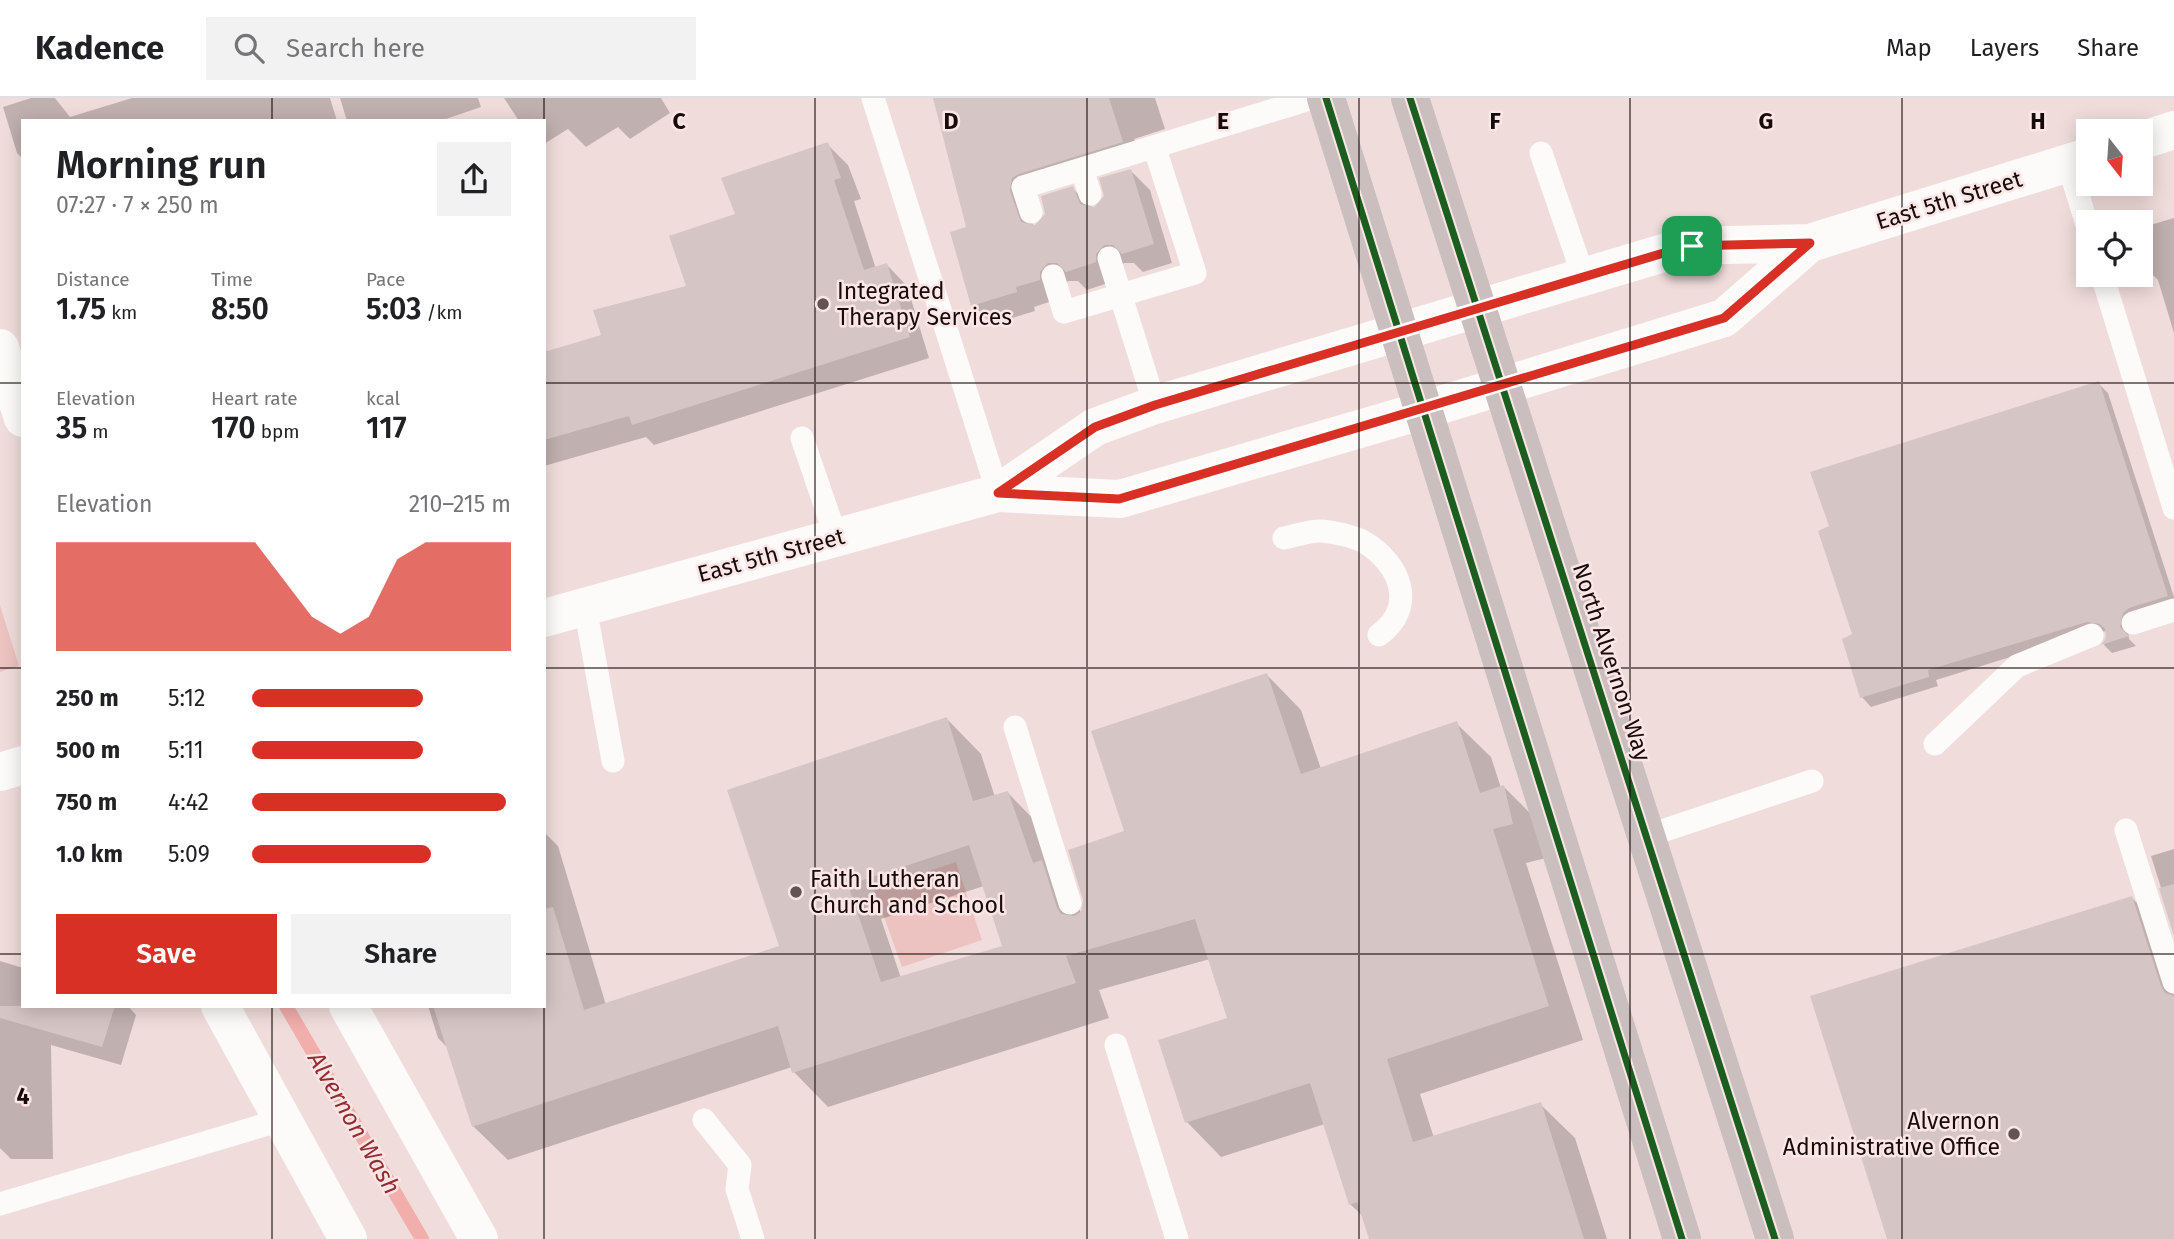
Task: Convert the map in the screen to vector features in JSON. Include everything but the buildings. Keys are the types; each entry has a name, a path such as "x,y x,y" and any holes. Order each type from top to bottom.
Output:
{"main road":[{"path":"1326,98 1421,411 1682,1239"},
{"name":"North Alvernon Way","path":"1410,98 1775,1239"}],"street":[{"path":"2153,137 2174,131"},
{"name":"East 5th Street","path":"998,493 1095,427 1155,405 1687,246 1810,243 2076,161"},
{"name":"East 5th Street","path":"546,617 998,493 1119,499 1421,411 1724,318 1810,243"},
{"path":"0,348 21,412"},
{"path":"0,772 21,766"},
{"path":"221,1008 348,1239"},
{"path":"349,1008 480,1239"}],"lane":[{"path":"873,98 998,493"},
{"path":"1031,212 1023,187 1155,149 1313,98"},
{"path":"1053,276 1064,312 1195,273 1155,149"},
{"path":"1541,153 1584,278"},
{"path":"1082,170 1090,194"},
{"path":"1109,258 1155,405"},
{"path":"2106,287 2174,508"},
{"path":"802,438 835,537"},
{"path":"1284,538 1320,531 1364,542 1395,571 1402,600 1394,624 1379,635"},
{"path":"585,607 613,761"},
{"path":"2133,622 2174,610"},
{"path":"1935,744 2017,666 2092,635"},
{"path":"1015,727 1070,903"},
{"path":"1647,836 1812,781"},
{"path":"2126,830 2174,982"},
{"path":"1116,1045 1177,1239"},
{"path":"0,1204 281,1120"},
{"path":"704,1120 740,1165 737,1189 753,1239"}],"shaded area":[{"path":"0,605 19,666 0,672"},
{"path":"956,862 982,940 902,967 874,889"}],"waterway":[{"name":"Alvernon Wash","path":"287,1008 422,1239"}],"cycle path":[{"path":"1326,98 1682,1239"},
{"path":"1410,98 1775,1239"}],"place":[{"name":"Integrated Therapy Services","path":"823,304"},
{"name":"Faith Lutheran Church and School","path":"796,892"},
{"name":"Alvernon Administrative Office","path":"2014,1134"}],"route":[{"path":"1810,243 1724,318 1421,411 1119,499 998,493 1095,427 1155,405 1692,246 1810,243"}]}
